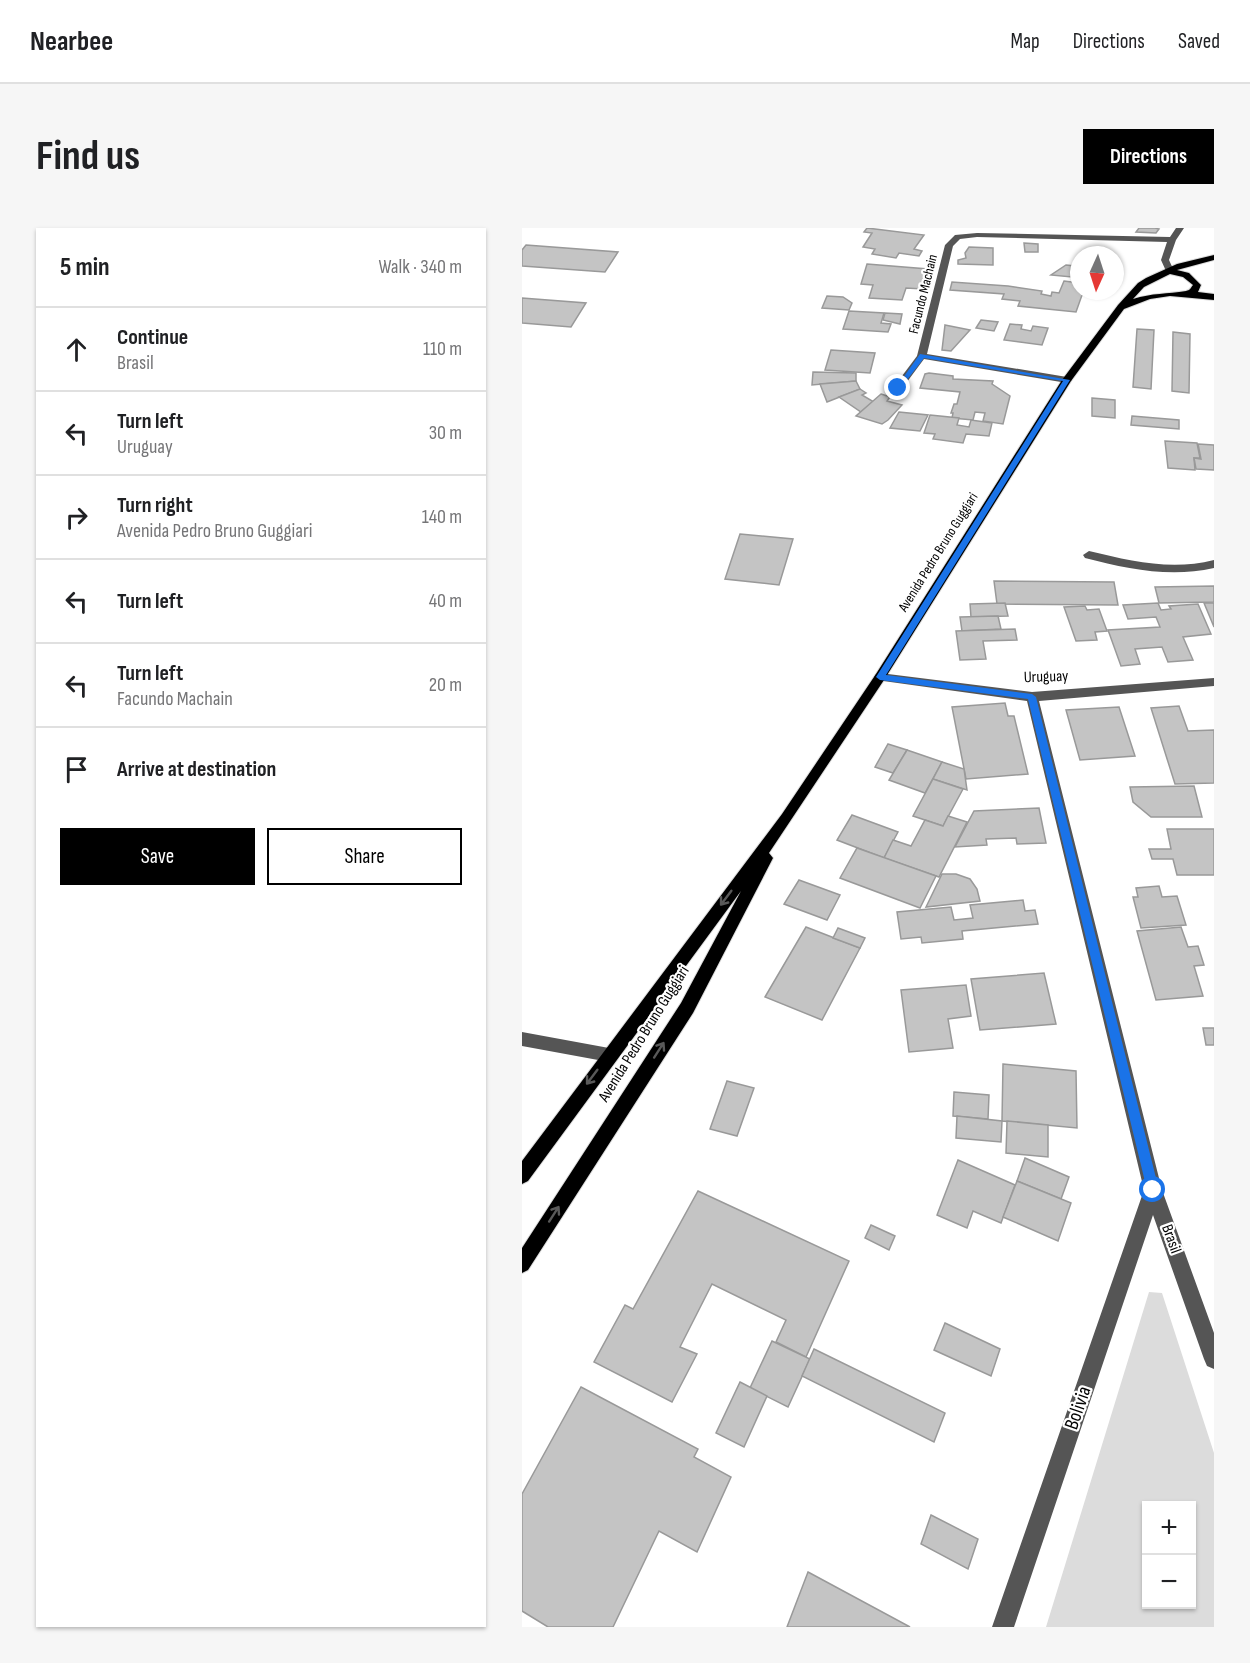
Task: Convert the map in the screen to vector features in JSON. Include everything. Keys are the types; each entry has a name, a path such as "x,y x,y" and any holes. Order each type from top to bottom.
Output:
{"main road":[{"name":"Avenida Pedro Bruno Guggiari","path":"522,1175 787,818 880,677 1067,380 1121,307 1141,285 1170,271 1214,257"},
{"path":"1170,271 1193,279 1197,285 1195,290 1189,294"},
{"path":"1160,275 1156,283 1167,293"},
{"path":"1121,307 1138,299 1167,293 1214,297"},
{"name":"Avenida Pedro Bruno Guggiari","path":"522,1264 687,1008 787,818"}],"street":[{"path":"1170,271 1165,260 1172,240 1180,228"},
{"name":"Facundo Machain","path":"898,388 922,356 949,245 958,237 977,235 1172,240"},
{"path":"922,356 1067,380"},
{"path":"1089,555 1145,569 1204,567 1214,564"},
{"name":"Uruguay","path":"880,677 1032,697 1214,682"},
{"name":"Brasil","path":"1032,697 1153,1190 1214,1359"},
{"path":"522,1039 609,1055"},
{"name":"Bolivia","path":"1003,1627 1153,1190"}],"shaded area":[{"path":"1149,1292 1162,1293 1214,1453 1214,1627 1046,1627"}],"building":[{"path":"867,228 924,235 914,249 922,251 919,256 899,253 896,258 872,254 875,249 863,247 872,233 864,232"},
{"path":"1139,228 1159,229 1156,233 1136,232"},
{"path":"1024,243 1038,244 1038,252 1025,252"},
{"path":"526,245 618,252 605,272 522,266 522,250"},
{"path":"969,247 993,248 993,265 958,264 958,260 966,258 965,253"},
{"path":"867,264 928,269 923,289 906,288 902,300 869,298 873,285 861,284"},
{"path":"1066,265 1070,265 1070,277 1051,275"},
{"path":"1064,281 1070,282 1070,300 1080,300 1076,312 1018,306 1020,301 1002,299 1004,294 950,290 952,282 1008,286 1042,291 1041,294 1051,296 1052,292 1059,293"},
{"path":"827,296 843,297 852,303 849,310 822,308"},
{"path":"522,298 586,303 571,327 522,323"},
{"path":"849,311 884,313 881,323 891,324 888,332 843,329"},
{"path":"885,313 902,314 900,324 883,320"},
{"path":"981,320 998,322 994,331 976,328"},
{"path":"1010,324 1022,325 1021,329 1031,331 1033,326 1048,328 1042,345 1004,340"},
{"path":"945,325 970,330 951,351 942,350"},
{"path":"1137,329 1154,330 1151,389 1133,387"},
{"path":"1173,332 1190,334 1189,393 1172,391"},
{"path":"831,350 875,353 870,373 825,370"},
{"path":"813,372 856,373 856,381 812,385"},
{"path":"925,374 953,376 953,379 993,381 992,384 1010,396 1003,424 983,421 985,413 975,412 973,420 952,418 953,413 951,413 954,404 957,404 960,392 920,388"},
{"path":"856,381 860,389 827,402 820,384"},
{"path":"860,389 866,393 862,395 874,402 861,412 839,397"},
{"path":"881,394 890,397 887,401 902,405 888,420 882,424 856,416"},
{"path":"1092,398 1115,400 1115,418 1092,416"},
{"path":"899,412 928,415 920,431 890,428"},
{"path":"930,415 959,418 957,425 969,427 971,420 992,423 989,436 966,434 963,443 933,439 935,434 924,433"},
{"path":"1132,416 1179,420 1179,429 1131,425"},
{"path":"1165,441 1197,443 1200,458 1194,458 1195,470 1168,468"},
{"path":"1198,444 1214,445 1214,470 1196,469 1194,458 1201,459"},
{"path":"740,534 793,539 779,585 725,579"},
{"path":"994,581 1114,582 1118,605 997,604"},
{"path":"1214,586 1214,602 1159,603 1155,587"},
{"path":"1005,603 1008,616 971,617 970,604"},
{"path":"1158,603 1161,610 1171,609 1169,606 1198,604 1211,634 1183,637 1193,660 1168,662 1162,647 1135,649 1140,664 1121,666 1108,630 1160,627 1156,617 1128,619 1123,605"},
{"path":"1204,603 1214,603 1214,627"},
{"path":"1085,606 1087,610 1099,609 1107,631 1095,632 1097,640 1076,641 1064,607"},
{"path":"998,616 1001,629 962,631 960,617"},
{"path":"1015,629 1017,640 983,641 986,659 960,660 956,631"},
{"path":"1005,703 1008,716 1014,716 1028,774 966,779 952,707"},
{"path":"1179,706 1188,731 1214,730 1214,783 1175,784 1151,708"},
{"path":"1119,707 1135,756 1080,760 1066,710"},
{"path":"888,744 907,750 893,773 875,767"},
{"path":"907,750 942,762 925,793 889,780"},
{"path":"942,762 964,769 967,790 933,779"},
{"path":"933,779 963,789 943,826 913,816"},
{"path":"1194,786 1202,817 1151,817 1133,802 1130,787"},
{"path":"1039,808 1046,843 1017,844 1016,838 986,839 987,845 955,847 974,811"},
{"path":"852,815 898,832 884,858 837,840"},
{"path":"948,816 967,822 939,877 884,858 893,840 911,846 925,820 943,826"},
{"path":"1167,829 1214,829 1214,875 1177,875 1173,859 1152,859 1149,849 1171,849"},
{"path":"857,848 936,876 920,908 840,878"},
{"path":"942,874 956,874 970,879 977,889 980,901 926,907"},
{"path":"799,880 840,895 827,920 784,904"},
{"path":"1159,886 1162,897 1177,896 1186,925 1141,928 1133,897 1138,897 1136,888"},
{"path":"1023,900 1025,911 1035,910 1038,924 962,931 963,939 922,943 921,937 901,939 897,912 951,907 954,920 973,918 970,905"},
{"path":"806,927 860,948 822,1020 765,997"},
{"path":"1181,927 1188,947 1198,946 1204,965 1194,966 1203,996 1156,1000 1137,931"},
{"path":"838,928 865,938 860,948 833,938"},
{"path":"1044,973 1056,1024 980,1030 971,979"},
{"path":"966,985 971,1016 948,1019 953,1048 909,1052 901,990"},
{"path":"1203,1028 1214,1028 1214,1045 1206,1045"},
{"path":"1003,1064 1076,1071 1077,1128 1002,1121"},
{"path":"727,1081 754,1088 737,1136 710,1129"},
{"path":"954,1092 989,1095 988,1119 953,1116"},
{"path":"957,1116 1002,1121 1001,1142 956,1138"},
{"path":"1007,1121 1048,1125 1048,1157 1006,1153"},
{"path":"1025,1158 1069,1177 1061,1199 1017,1181"},
{"path":"958,1160 1015,1185 1001,1223 973,1211 967,1228 937,1215"},
{"path":"1017,1181 1071,1203 1058,1241 1003,1217"},
{"path":"698,1191 849,1261 806,1357 776,1342 786,1320 712,1284 680,1347 697,1354 672,1402 594,1362 625,1305 633,1309"},
{"path":"871,1225 895,1236 889,1250 865,1238"},
{"path":"945,1323 1000,1349 991,1376 934,1350"},
{"path":"772,1341 810,1359 788,1407 750,1388"},
{"path":"814,1349 945,1413 934,1442 802,1376"},
{"path":"740,1382 767,1396 744,1447 716,1433"},
{"path":"581,1387 698,1449 694,1457 731,1477 697,1552 659,1531 613,1627 548,1627 522,1611 522,1494"},
{"path":"931,1515 978,1539 968,1569 921,1544"},
{"path":"808,1572 910,1627 787,1627"}],"route":[{"path":"898,388 922,356 1067,380 880,677 1032,697 1153,1190"}]}
